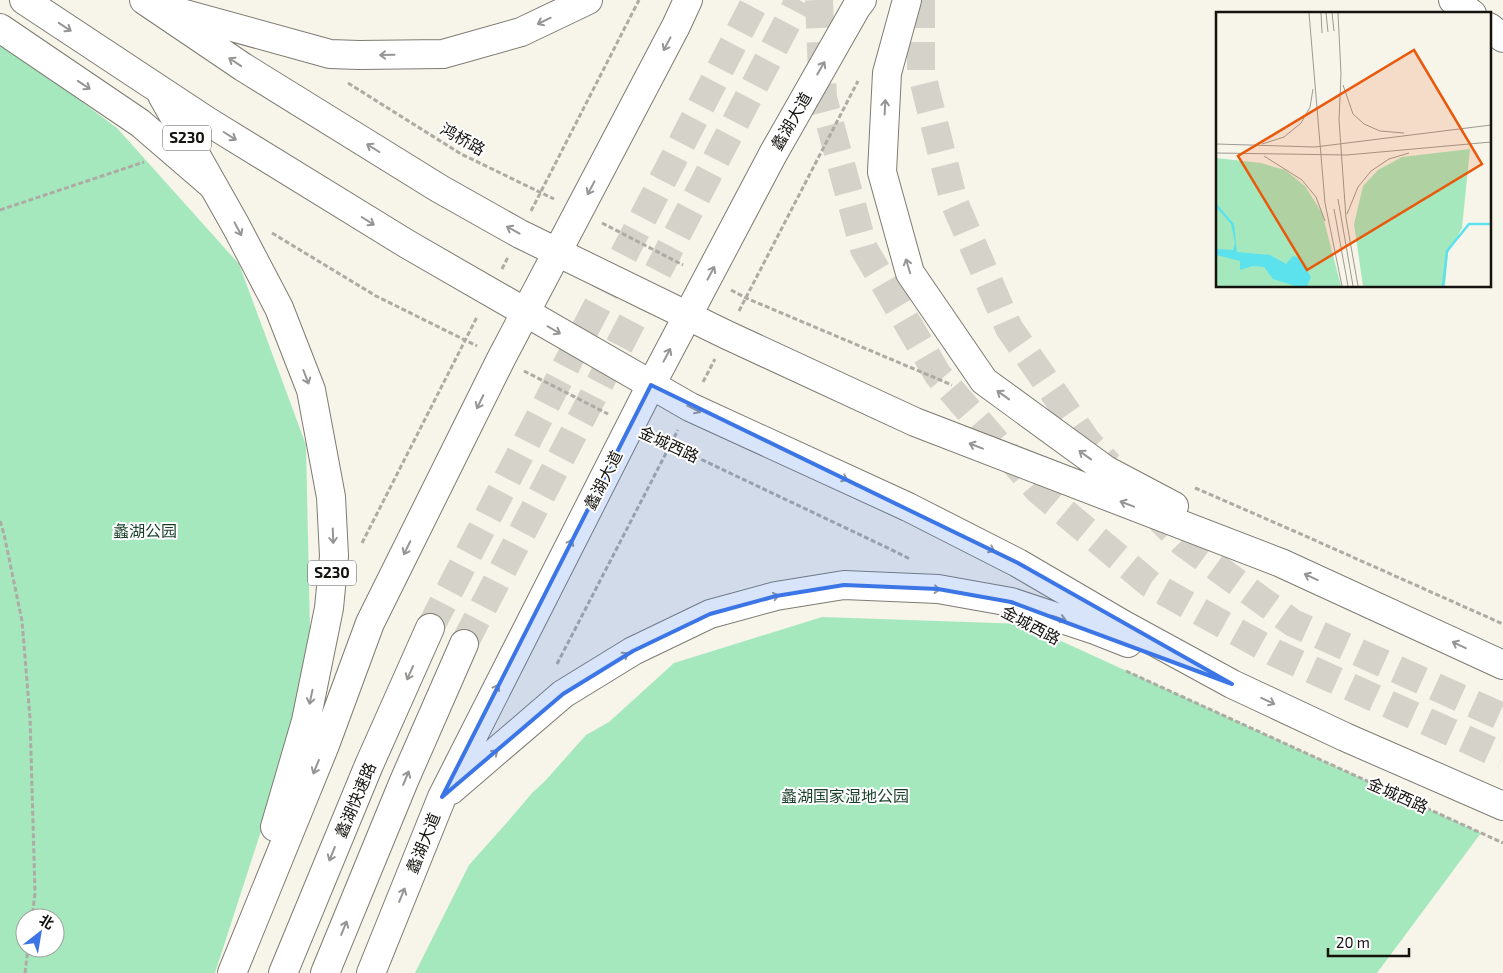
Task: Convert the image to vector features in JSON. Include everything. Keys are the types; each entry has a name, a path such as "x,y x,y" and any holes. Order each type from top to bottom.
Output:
{"main road":[{"name":"金城西路","path":"24,0 207,121 390,234 690,407 908,507 1018,563 1124,625 1232,684 1345,737 1503,806"},
{"path":"147,2 330,54 359,55 443,54 521,32 588,0"},
{"path":"232,971 325,745 370,623 501,359 688,0"},
{"name":"蠡湖大道","path":"371,973 442,797 651,385 773,154 862,0"},
{"path":"907,0 887,73 882,172 910,273 984,381 1106,470 1281,563 1503,665"},
{"path":"1454,0 1469,12"},
{"path":"147,2 243,67 440,190 520,234 688,316 915,422 1281,563"},
{"path":"0,28 140,123 214,187"},
{"path":"1490,28 1503,38"},
{"name":"S230","path":"159,90 279,308 311,390 331,497 334,556 329,608 306,721 232,971"},
{"path":"442,797 563,694 633,650 710,614 776,596 844,585 938,588 1011,602 1095,630 1232,684"},
{"name":"蠡湖快速路","path":"283,973 369,765 430,628"},
{"path":"325,973 404,780 464,644"}],"path":[{"path":"557,665 860,78"},
{"name":"鸿桥路","path":"345,82 461,154 578,211 708,278"},
{"path":"0,210 174,152"},
{"path":"270,232 376,296 501,359"},
{"path":"708,278 746,298 952,385"},
{"name":"金城西路","path":"501,359 630,426 890,548 914,562"},
{"path":"1186,485 1503,624"},
{"path":"0,521 22,620 30,718 35,893 33,908"},
{"name":"金城西路","path":"1118,668 1503,843"},
{"path":"25,973 27,958"}],"highlighted area":[{"path":"651,385 1018,563 1232,684 1011,602 938,589 844,585 776,596 710,614 633,651 563,694 442,797"}],"green space":[{"name":"蠡湖公园","path":"0,41 117,128 239,264 306,445 311,677 215,973 0,973"},
{"name":"蠡湖国家湿地公园","path":"822,617 1024,624 1481,833 1377,973 415,973 469,865 586,735 609,722 674,663"}],"tunnel":[{"path":"430,628 756,0"},
{"path":"464,644 799,0"},
{"path":"819,0 823,98 864,249 938,375 1038,490 1150,584 1275,653 1503,756"},
{"path":"921,0 921,71 954,202 1009,328 1087,441 1109,465"},
{"path":"1152,511 1183,543 1293,623 1503,717"}]}
